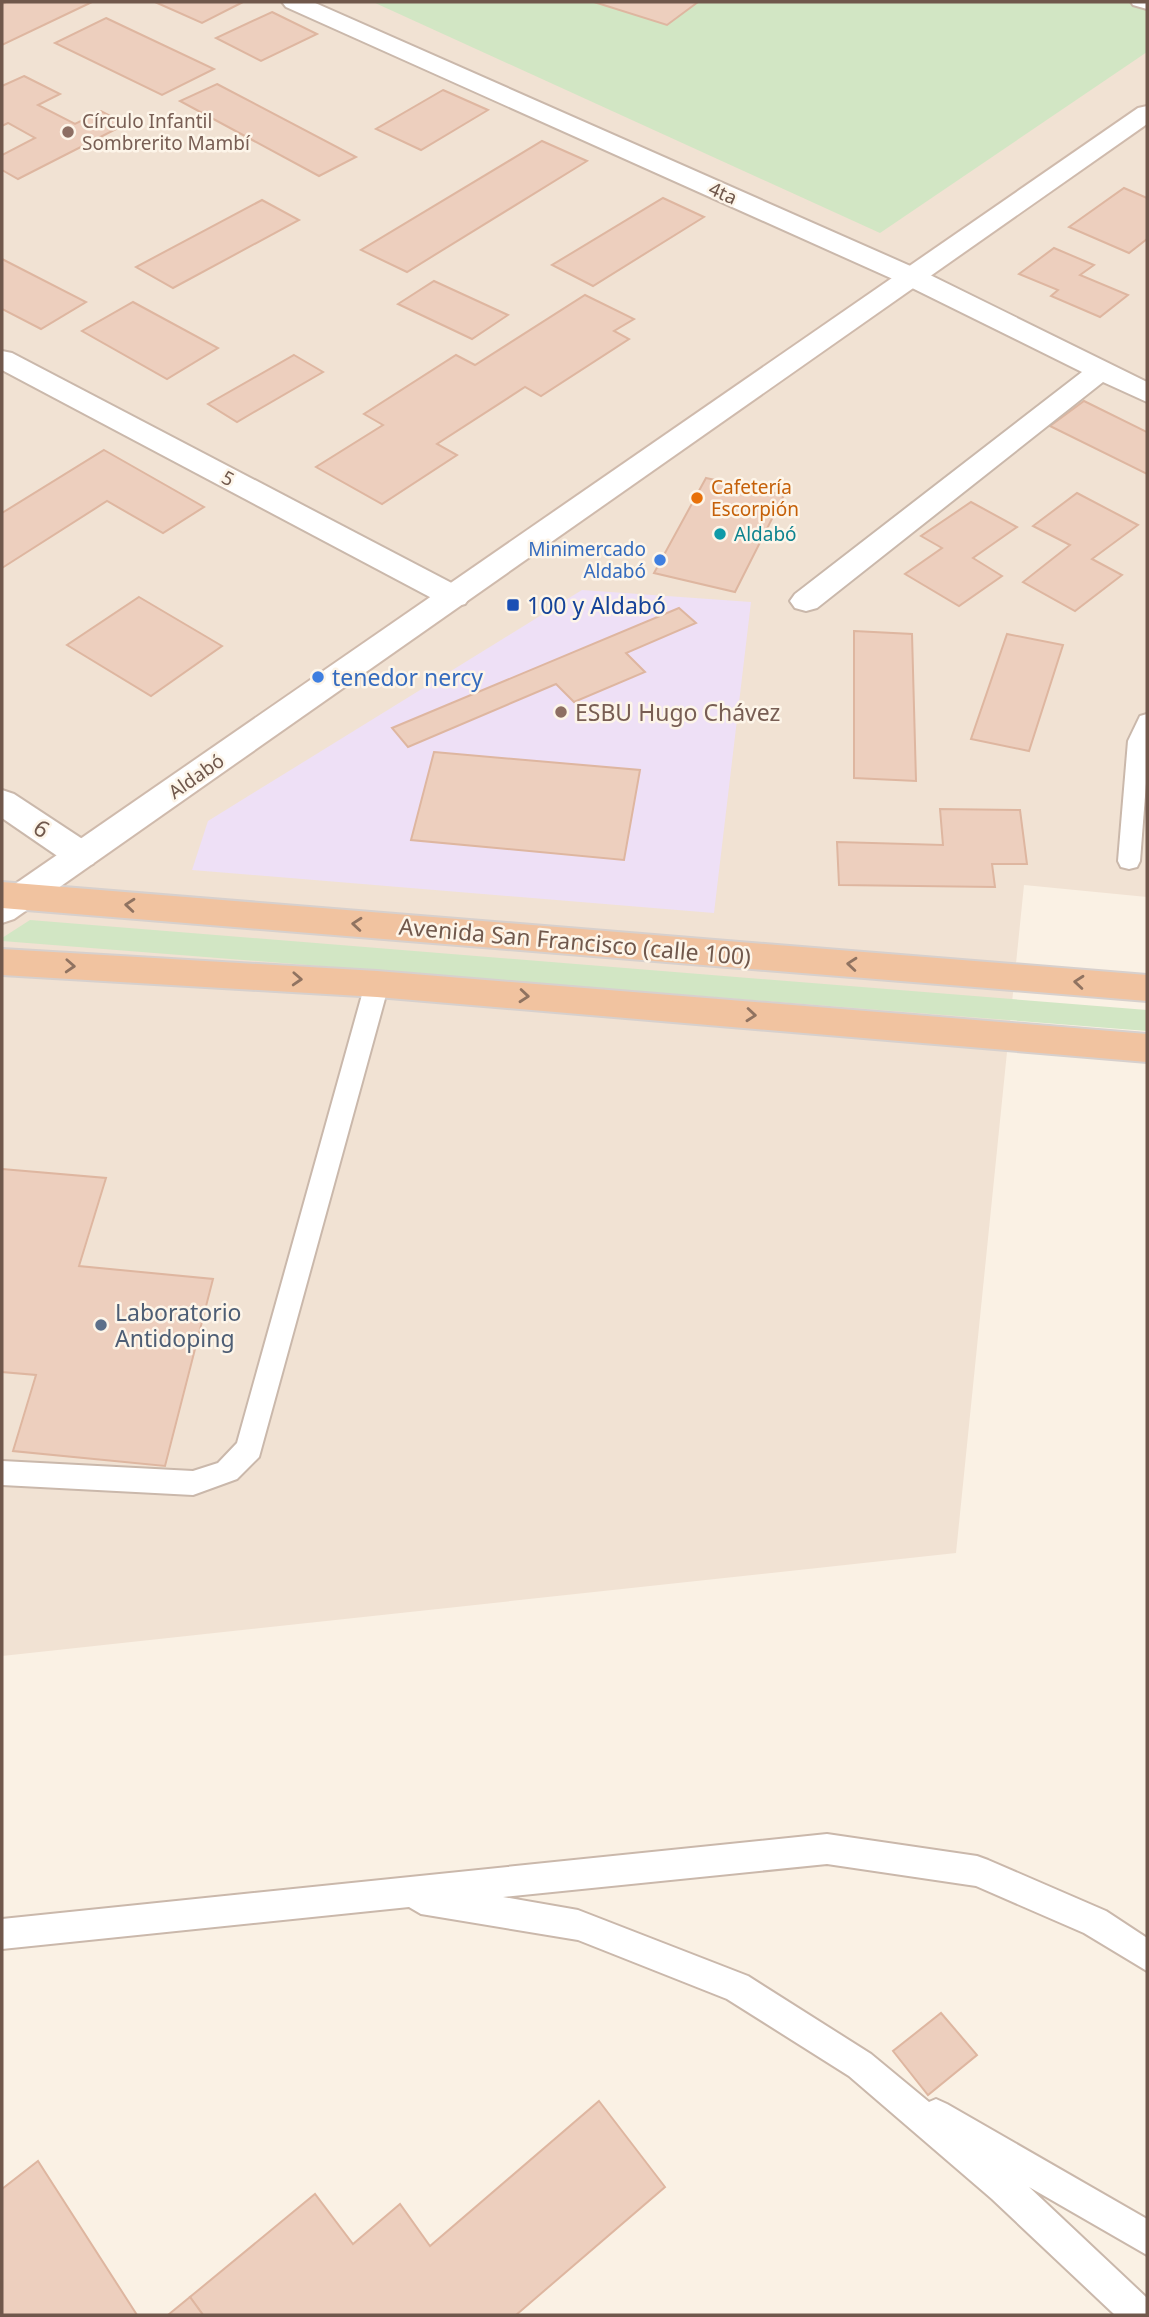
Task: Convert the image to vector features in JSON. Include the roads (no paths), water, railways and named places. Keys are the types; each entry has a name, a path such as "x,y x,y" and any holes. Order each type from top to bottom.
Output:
{"highway":[{"name":"Avenida San Francisco (calle 100)","path":"8,901 1147,988"},
{"path":"2,961 377,984 1147,1048"}],"street":[{"name":"4ta","path":"294,2 914,278 1147,393"},
{"name":"Aldabó","path":"8,901 81,855 454,597 1147,113"},
{"name":"5","path":"2,359 454,597"},
{"path":"806,601 1100,371"},
{"name":"6","path":"2,802 81,855"}],"lane":[{"path":"1138,2 1147,5"},
{"path":"1129,861 1139,741 1147,721"},
{"path":"2,1473 193,1483 227,1471 249,1449 377,984"},
{"path":"2,1934 827,1849 977,1871 1095,1922 1147,1956"},
{"path":"389,1894 578,1925 737,1987 860,2065 1004,2187 1140,2315"},
{"path":"881,2084 1147,2238"}],"place":[{"name":"Círculo Infantil Sombrerito Mambí","path":"68,132"},
{"name":"Cafetería Escorpión","path":"697,498"},
{"name":"Aldabó","path":"720,534"},
{"name":"Minimercado Aldabó","path":"660,560"},
{"name":"100 y Aldabó","path":"513,605"},
{"name":"tenedor nercy","path":"318,677"},
{"name":"ESBU Hugo Chávez","path":"561,712"},
{"name":"Laboratorio Antidoping","path":"101,1325"}]}
